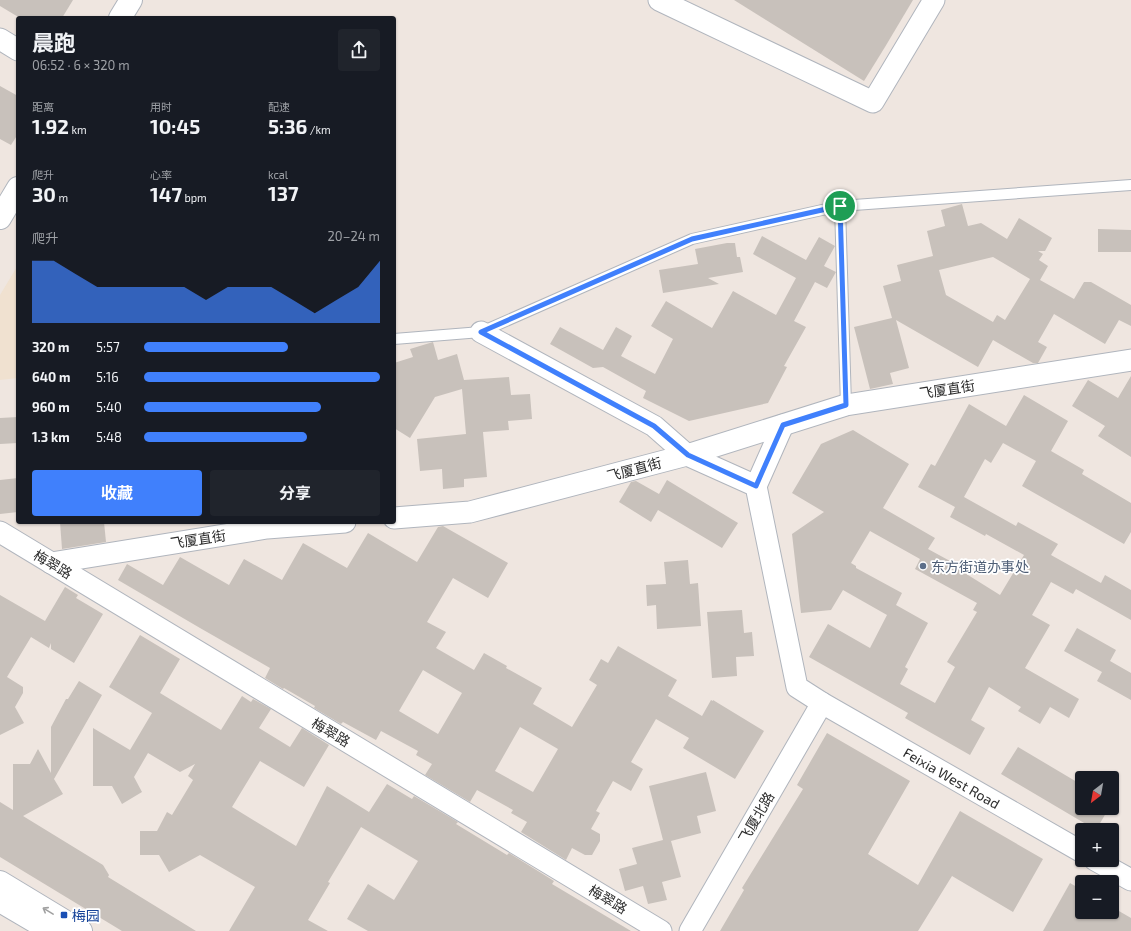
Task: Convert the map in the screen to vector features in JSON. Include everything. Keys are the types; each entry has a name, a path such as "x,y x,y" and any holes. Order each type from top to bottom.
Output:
{"street":[{"path":"121,16 131,0"},
{"path":"659,0 873,102 934,0"},
{"path":"0,38 16,49"},
{"path":"0,218 16,191"},
{"path":"481,332 654,426 688,455 756,486 783,425"},
{"name":"飞厦直街","path":"396,518 470,512 688,455 846,405 1131,360"},
{"name":"Feixia West Road","path":"756,486 796,687 1075,848"},
{"name":"飞厦直街","path":"51,563 267,528 320,524"},
{"name":"梅翠路","path":"0,532 661,931"},
{"name":"飞厦北路","path":"690,931 822,703"},
{"path":"1108,867 1131,880"},
{"path":"0,882 82,931"},
{"path":"0,901 51,931"}],"lane":[{"path":"396,339 481,332 692,239 840,206 1131,185"},
{"path":"840,206 846,405"}],"shaded area":[{"path":"16,268 16,378 0,380 0,295"}],"building":[{"path":"0,0 73,0 63,16 17,16 0,6"},
{"path":"734,0 913,0 864,81"},
{"path":"0,86 16,95 16,137 11,145 0,139"},
{"path":"962,204 968,226 981,223 1007,239 1019,218 1052,238 1045,251 1038,251 1043,254 1039,260 1048,266 1040,280 1074,299 1084,282 1091,282 1131,305 1131,326 1119,320 1105,344 1054,314 1038,342 1047,347 1038,363 1033,363 993,340 978,367 896,320 909,368 890,373 893,384 870,389 854,327 892,318 883,286 901,281 897,265 933,256 927,231 945,226 941,210","holes":["993,257 1030,279 1005,320 997,315 993,322 946,295 939,270"]},
{"path":"1098,229 1131,230 1131,252 1098,252"},
{"path":"762,236 806,260 819,237 835,246 824,266 836,272 827,288 815,282 794,321 806,327 784,366 787,367 768,403 689,421 643,398 646,391 603,367 593,368 550,344 560,327 603,350 616,327 632,336 621,356 655,374 673,339 651,326 666,301 712,328 733,291 776,315 796,278 753,254"},
{"path":"735,243 737,257 740,257 743,272 708,278 719,284 663,293 659,270 698,264 695,249"},
{"path":"433,342 438,360 457,354 464,380 509,377 511,395 530,394 532,419 508,421 509,430 483,432 487,477 464,479 464,487 443,489 442,469 420,471 417,439 466,434 462,389 435,397 410,438 396,429 396,362 413,357 410,349"},
{"path":"1131,376 1131,457 1098,436 1105,426 1072,406 1088,380 1118,398"},
{"path":"1024,395 1068,421 1051,451 1084,470 1082,474 1131,503 1131,532 1124,544 1022,486 1036,461 1003,443 991,463 985,459 964,497 1016,526 1018,522 1058,544 1051,555 1101,583 1105,575 1131,590 1131,620 1076,589 1073,594 1051,582 1032,615 1050,625 1025,668 1079,699 1069,718 1050,707 1040,724 1018,711 1021,707 989,687 971,720 985,728 970,755 905,718 908,713 809,657 828,624 870,648 887,615 843,590 831,610 801,613 792,534 824,512 792,493 821,444 853,430 909,464 883,508 935,538 928,549 961,567 960,570 1000,595 1024,555 986,534 985,536 950,517 955,507 918,487 931,464 935,466 969,404 1006,426","holes":["870,531 920,559 915,569 977,603 973,610 977,612 947,662 955,667 935,703 900,684 908,669 905,667 928,623 896,605 902,593 856,568 856,566 851,563"]},
{"path":"16,417 16,443 0,444 0,418"},
{"path":"16,478 16,512 0,514 0,480"},
{"path":"667,480 738,523 722,548 658,510 651,522 619,502 631,482 636,481 659,494"},
{"path":"60,524 104,524 106,542 62,549"},
{"path":"443,526 508,563 488,598 453,578 427,622 446,632 436,648 474,670 484,653 507,666 506,668 542,688 533,704 572,727 597,685 589,680 601,659 608,663 618,646 677,680 668,696 702,716 711,700 713,700 764,731 735,779 683,748 689,738 656,719 631,762 643,769 631,791 613,781 596,811 600,813 591,829 600,834 600,841 592,855 585,855 572,848 566,860 521,832 527,822 511,813 513,810 477,790 470,802 425,775 432,764 416,755 418,751 381,731 376,740 343,722 341,724 314,708 315,706 265,678 270,668 118,580 127,564 163,585 180,557 229,585 244,559 282,580 303,543 347,568 368,533 417,562 438,527","holes":["423,670 462,693 438,734 399,711","520,727 558,749 533,792 495,771"]},
{"path":"688,560 690,584 698,583 701,626 657,629 656,605 647,606 646,585 666,584 664,562"},
{"path":"65,587 78,595 76,598 103,614 74,663 51,649 51,643 49,648 31,637 7,677 23,687 23,693 15,707 24,723 0,735 0,595 45,621"},
{"path":"742,610 744,633 752,632 754,656 736,657 737,676 712,678 707,612"},
{"path":"1077,628 1116,650 1110,661 1131,673 1131,700 1097,681 1102,672 1064,651"},
{"path":"140,635 180,659 160,693 221,730 242,696 251,702 253,699 271,709 259,728 290,747 302,728 329,745 304,787 260,761 232,807 296,846 327,786 369,812 387,784 412,799 414,796 458,822 456,824 507,855 509,853 554,881 552,884 631,931 368,931 347,919 368,884 394,900 418,861 361,827 328,882 330,883 308,920 328,931 229,931 255,887 200,855 169,872 159,855 140,855 140,831 157,831 167,812 172,815 193,780 188,776 195,764 180,772 148,753 134,777 142,792 122,804 112,786 93,786 93,728 130,750 152,713 109,687"},
{"path":"79,681 102,695 54,779 63,794 23,816 103,865 109,875 108,877 196,931 122,931 0,857 0,802 13,810 13,764 30,764 38,749 51,773 51,727 66,699 68,699"},
{"path":"827,733 910,781 868,854 918,885 960,811 1043,859 1013,912 952,876 918,931 720,931 744,890 742,888 803,789 797,785"},
{"path":"1018,747 1075,781 1075,815 1105,815 1100,823 1084,823 1001,774"},
{"path":"706,772 716,811 697,816 701,833 671,841 681,877 662,882 667,900 648,904 643,886 625,891 619,869 637,864 632,848 663,840 649,786"},
{"path":"1070,883 1075,886 1075,919 1119,919 1119,911 1131,918 1131,931 1043,931"}],"place":[{"name":"东方街道办事处","path":"923,566"},
{"name":"梅园","path":"64,915"}],"route":[{"path":"840,206 846,405 783,425 756,486 688,455 654,426 481,332 692,239 840,206"}]}
